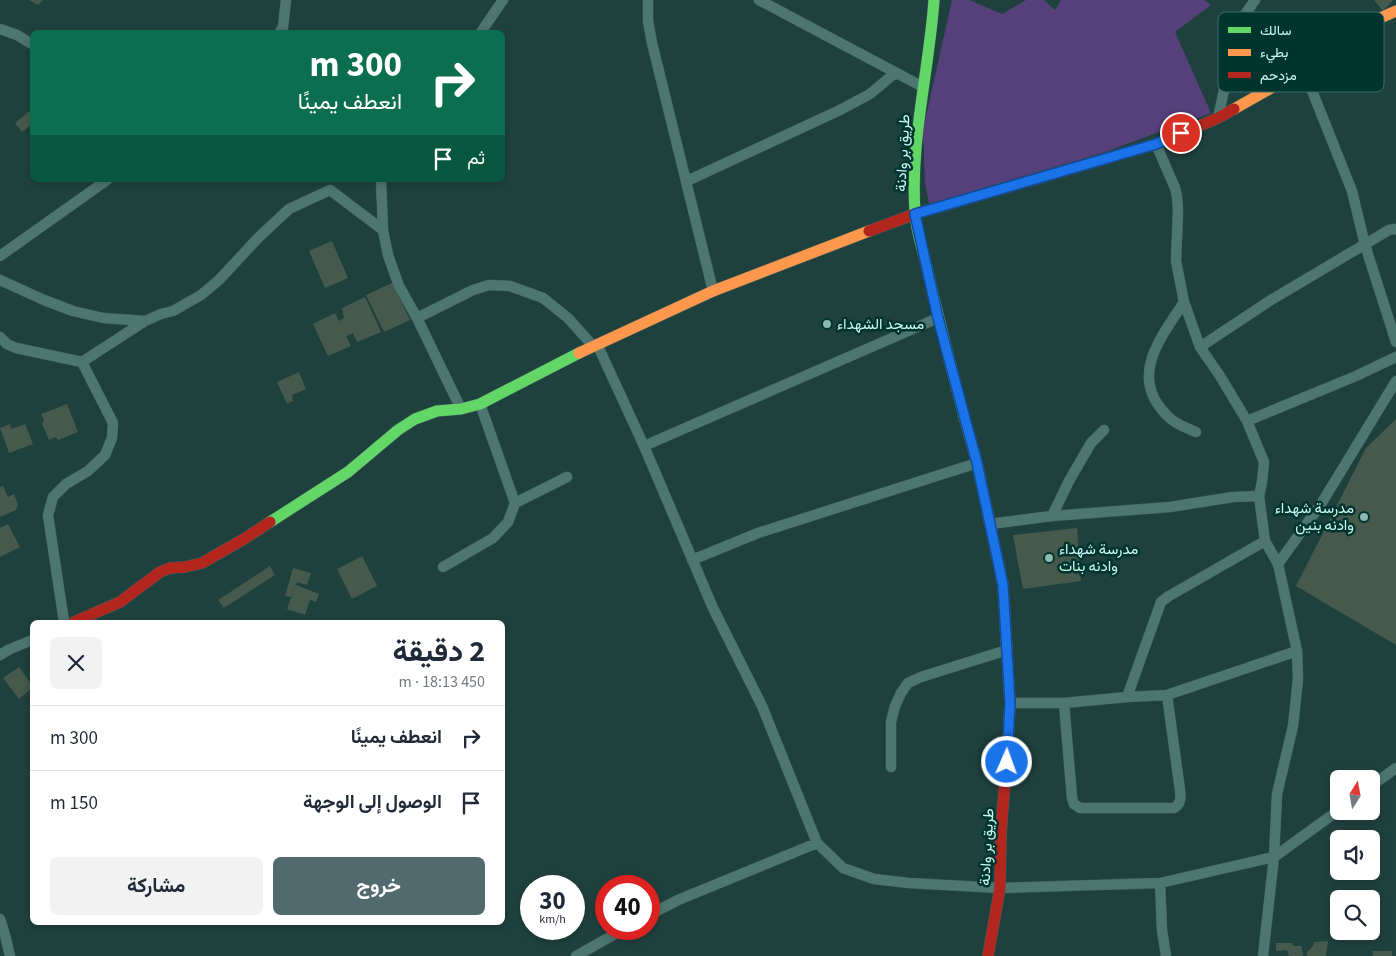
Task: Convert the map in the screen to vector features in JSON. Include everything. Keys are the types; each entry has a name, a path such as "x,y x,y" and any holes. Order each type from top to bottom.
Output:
{"street":[{"path":"281,30 286,0"},
{"path":"482,30 504,0"},
{"path":"648,0 648,21 652,43 713,290"},
{"path":"760,0 777,4 895,73 923,87"},
{"name":"طريق بر وادنة","path":"934,0 917,133 914,168 915,214 938,318 977,463 1003,585 1010,703 1001,832 1000,888 988,956"},
{"path":"1247,12 1255,0"},
{"path":"1384,16 1396,11"},
{"path":"0,29 17,35 30,43"},
{"path":"687,181 840,110 870,94 895,73"},
{"path":"1218,118 1224,92"},
{"path":"79,620 120,602 160,572 170,568 202,563 244,539 348,472 398,430 415,419 437,411 461,409 480,404 595,345 713,290 915,214 1156,144 1218,118 1264,92"},
{"path":"1312,92 1352,192 1365,245 1396,342"},
{"path":"1156,144 1177,196 1176,261 1184,302 1200,347 1247,421 1264,462 1259,496 1265,541 1278,564 1297,650 1298,679 1293,726 1277,794 1274,857 1263,956"},
{"path":"0,256 104,182"},
{"path":"381,182 383,230 388,256 399,286 417,318 461,409"},
{"path":"0,337 7,344 16,348 82,362 145,321 173,311 201,295 219,280 258,238 289,209 330,190 383,230"},
{"path":"1200,347 1271,300 1389,230 1396,229"},
{"path":"0,280 73,311 103,318 145,321"},
{"path":"417,318 473,290 489,284 504,285 542,298 568,318 595,345 644,446 713,608 762,706 817,843 843,868 874,879 1000,888 1160,883 1274,857 1330,817"},
{"path":"1184,302 1158,345 1149,366 1148,375 1150,391 1164,412 1174,422 1196,432"},
{"path":"644,446 938,318"},
{"path":"1247,421 1356,376 1396,357"},
{"path":"64,620 48,515 53,497 66,484 88,471 105,455 112,438 113,423 82,362"},
{"path":"1278,564 1321,504 1396,381"},
{"path":"443,567 493,538 508,522 515,504 480,404"},
{"path":"1052,516 1091,442 1104,430"},
{"path":"692,560 758,533 977,463"},
{"path":"515,504 567,477"},
{"path":"990,524 1052,516 1170,507 1233,497 1259,496"},
{"path":"1127,697 1161,602 1265,541"},
{"path":"0,654 30,641"},
{"path":"890,766 891,722 895,706 908,683 921,676 1007,650"},
{"path":"1010,703 1064,703 1167,695 1297,650"},
{"path":"1064,703 1074,804 1080,808 1174,808 1181,801 1167,695"},
{"path":"1380,780 1396,768"},
{"path":"660,909 678,900 817,843"},
{"path":"1160,883 1162,930 1166,956"},
{"path":"0,919 10,956"},
{"path":"576,956 604,940"}],"shaded area":[{"path":"952,0 969,0 1002,14 1026,0 1044,0 1055,10 1061,0 1204,0 1211,5 1175,32 1211,113 1102,153 929,204 925,183 923,130"}],"building":[{"path":"29,0 43,0 38,5"},
{"path":"1374,0 1393,0 1383,11"},
{"path":"30,111 30,126 22,132 15,123"},
{"path":"332,241 348,278 325,288 309,251"},
{"path":"392,283 410,320 384,332 366,295"},
{"path":"365,297 381,332 357,342 353,333 346,336 351,346 328,356 313,324 335,313 339,321 344,318 342,308"},
{"path":"299,372 306,389 292,395 293,401 287,404 277,382"},
{"path":"67,404 78,432 58,440 56,437 49,440 42,424 44,420 41,414"},
{"name":"مدرسة شهداء وادنه بنين","path":"1396,419 1396,645 1296,586 1366,448"},
{"path":"10,424 11,429 25,424 33,444 9,453 0,428"},
{"path":"3,486 8,497 14,494 18,505 16,510 0,517 0,487"},
{"path":"8,524 20,547 0,557 0,528"},
{"name":"مدرسة شهداء وادنه بنات","path":"1077,528 1081,581 1023,589 1013,535"},
{"path":"362,556 377,586 352,599 337,569"},
{"path":"270,566 275,575 224,608 218,600"},
{"path":"293,568 311,573 307,585 297,582 291,597 285,596"},
{"path":"296,585 319,594 316,602 310,600 305,615 287,609"},
{"path":"19,667 30,682 30,690 19,699 3,678"},
{"path":"1328,941 1326,956 1307,956 1307,952 1314,942"},
{"path":"1276,943 1292,943 1293,946 1302,946 1303,956 1289,956 1287,950 1276,951"},
{"path":"1372,951 1392,951 1392,956 1373,956"}],"traffic: fast":[{"path":"934,0 917,132 914,185 915,212 925,261 964,416"},
{"path":"270,522 348,472 398,430 415,419 437,411 461,409 480,404 579,353"}],"traffic: slow":[{"path":"1384,16 1396,11"},
{"path":"1234,109 1264,92"},
{"path":"579,353 713,291 869,231"},
{"path":"964,416 977,463 1003,585 1010,703 1008,741"}],"traffic: jam":[{"path":"869,231 915,214 1156,144 1218,118 1234,109"},
{"path":"79,620 120,602 160,572 170,568 202,563 270,522"},
{"path":"988,956 1000,888 1001,832 1008,741"}],"place":[{"name":"مسجد الشهداء","path":"827,324"},
{"name":"مدرسة شهداء وادنه بنين","path":"1364,517"},
{"name":"مدرسة شهداء وادنه بنات","path":"1049,558"}],"route":[{"path":"1007,762 1010,703 1003,585 977,463 938,318 915,214 1156,144 1181,133"}]}
